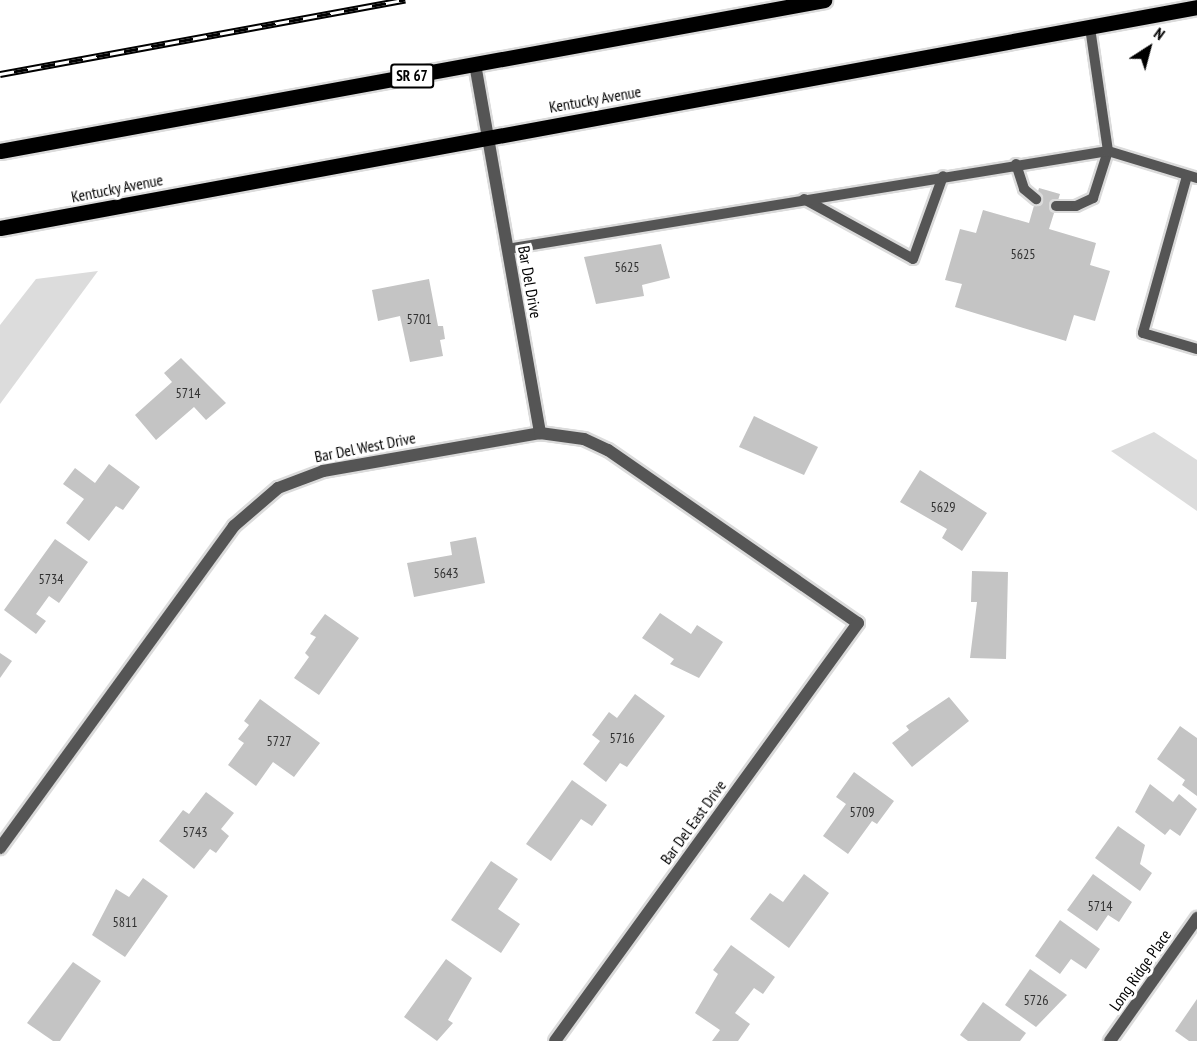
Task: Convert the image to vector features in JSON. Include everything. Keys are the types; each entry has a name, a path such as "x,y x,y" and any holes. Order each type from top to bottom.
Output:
{"main road":[{"name":"SR 67","path":"0,151 824,0"},
{"name":"Kentucky Avenue","path":"0,228 1197,7"}],"street":[{"path":"475,64 488,137"},
{"name":"Bar Del Drive","path":"488,137 540,433"},
{"name":"Bar Del West Drive","path":"0,848 227,535 260,501 278,488 323,471 540,433 584,440 608,450 858,623"},
{"name":"Bar Del East Drive","path":"555,1041 858,623"},
{"name":"Long Ridge Place","path":"1110,1041 1197,918"}],"lane":[{"path":"1056,206 1076,207 1093,198 1108,151 1090,27"},
{"path":"507,249 1016,164 1108,151 1192,177 1143,333 1197,349"},
{"path":"1016,164 1024,189 1036,199"},
{"path":"804,199 913,260 943,176"}],"shaded area":[{"path":"98,271 0,404 0,325 36,279"},
{"path":"1154,432 1197,460 1197,511 1111,451"}],"building":[{"path":"1039,188 1060,194 1049,229 1096,243 1090,265 1110,271 1095,321 1074,315 1066,341 955,307 962,284 945,280 960,229 976,233 983,210 1029,223"},
{"path":"661,244 670,278 642,285 644,296 596,304 584,257"},
{"path":"429,279 438,326 443,326 445,339 440,340 443,356 410,362 400,316 378,321 372,290"},
{"path":"181,358 226,403 206,420 194,407 156,440 135,415 172,382 164,373"},
{"path":"754,416 818,447 804,475 739,447"},
{"path":"109,464 140,487 123,510 116,506 89,541 66,523 84,499 63,484 75,468 95,483"},
{"path":"920,470 987,513 962,551 942,538 947,529 900,502"},
{"path":"476,537 485,583 414,597 407,563 452,555 450,542"},
{"path":"55,539 88,562 59,603 49,596 36,614 46,621 36,634 4,610"},
{"path":"972,571 1008,572 1006,659 970,658 977,602 971,602"},
{"path":"660,613 691,634 697,625 723,642 699,678 670,664 674,659 642,638"},
{"path":"325,614 359,638 319,695 294,678 309,657 305,653 316,637 310,634"},
{"path":"0,653 12,661 0,678"},
{"path":"635,694 665,716 627,767 620,763 606,782 583,764 600,741 592,735 609,712 617,718"},
{"path":"949,697 969,721 912,767 892,743 909,730 906,726"},
{"path":"260,699 320,743 294,777 273,762 256,786 228,765 244,743 238,739 249,725 244,721"},
{"path":"1180,726 1197,738 1197,796 1182,785 1185,780 1157,759"},
{"path":"854,772 894,801 877,824 872,821 848,854 823,836 846,804 836,797"},
{"path":"572,780 607,805 592,826 581,819 551,861 526,844"},
{"path":"1150,784 1173,802 1179,794 1197,809 1180,836 1170,829 1165,835 1135,812"},
{"path":"206,792 234,813 221,829 229,836 216,853 210,849 194,869 159,841 183,810 189,814"},
{"path":"1118,826 1145,845 1140,864 1152,873 1140,891 1095,858"},
{"path":"491,861 518,879 498,909 520,924 501,953 451,920"},
{"path":"804,874 829,893 789,948 750,919 770,893 783,902"},
{"path":"1093,874 1132,902 1119,922 1108,915 1097,931 1067,910"},
{"path":"143,878 168,896 125,957 92,935 116,889 129,897"},
{"path":"1060,920 1100,949 1086,969 1071,959 1060,974 1035,956"},
{"path":"731,945 775,977 763,994 754,988 735,1013 750,1024 738,1041 712,1041 720,1030 695,1013 718,974 713,970"},
{"path":"446,959 472,978 448,1020 453,1023 437,1041 404,1017"},
{"path":"73,962 101,981 60,1041 53,1041 27,1023"},
{"path":"1030,969 1067,995 1036,1027 1005,1005"},
{"path":"1197,999 1197,1041 1189,1041 1175,1031"},
{"path":"983,1002 1026,1033 1020,1041 968,1041 960,1035"}],"railway":[{"path":"0,74 405,0"}]}
